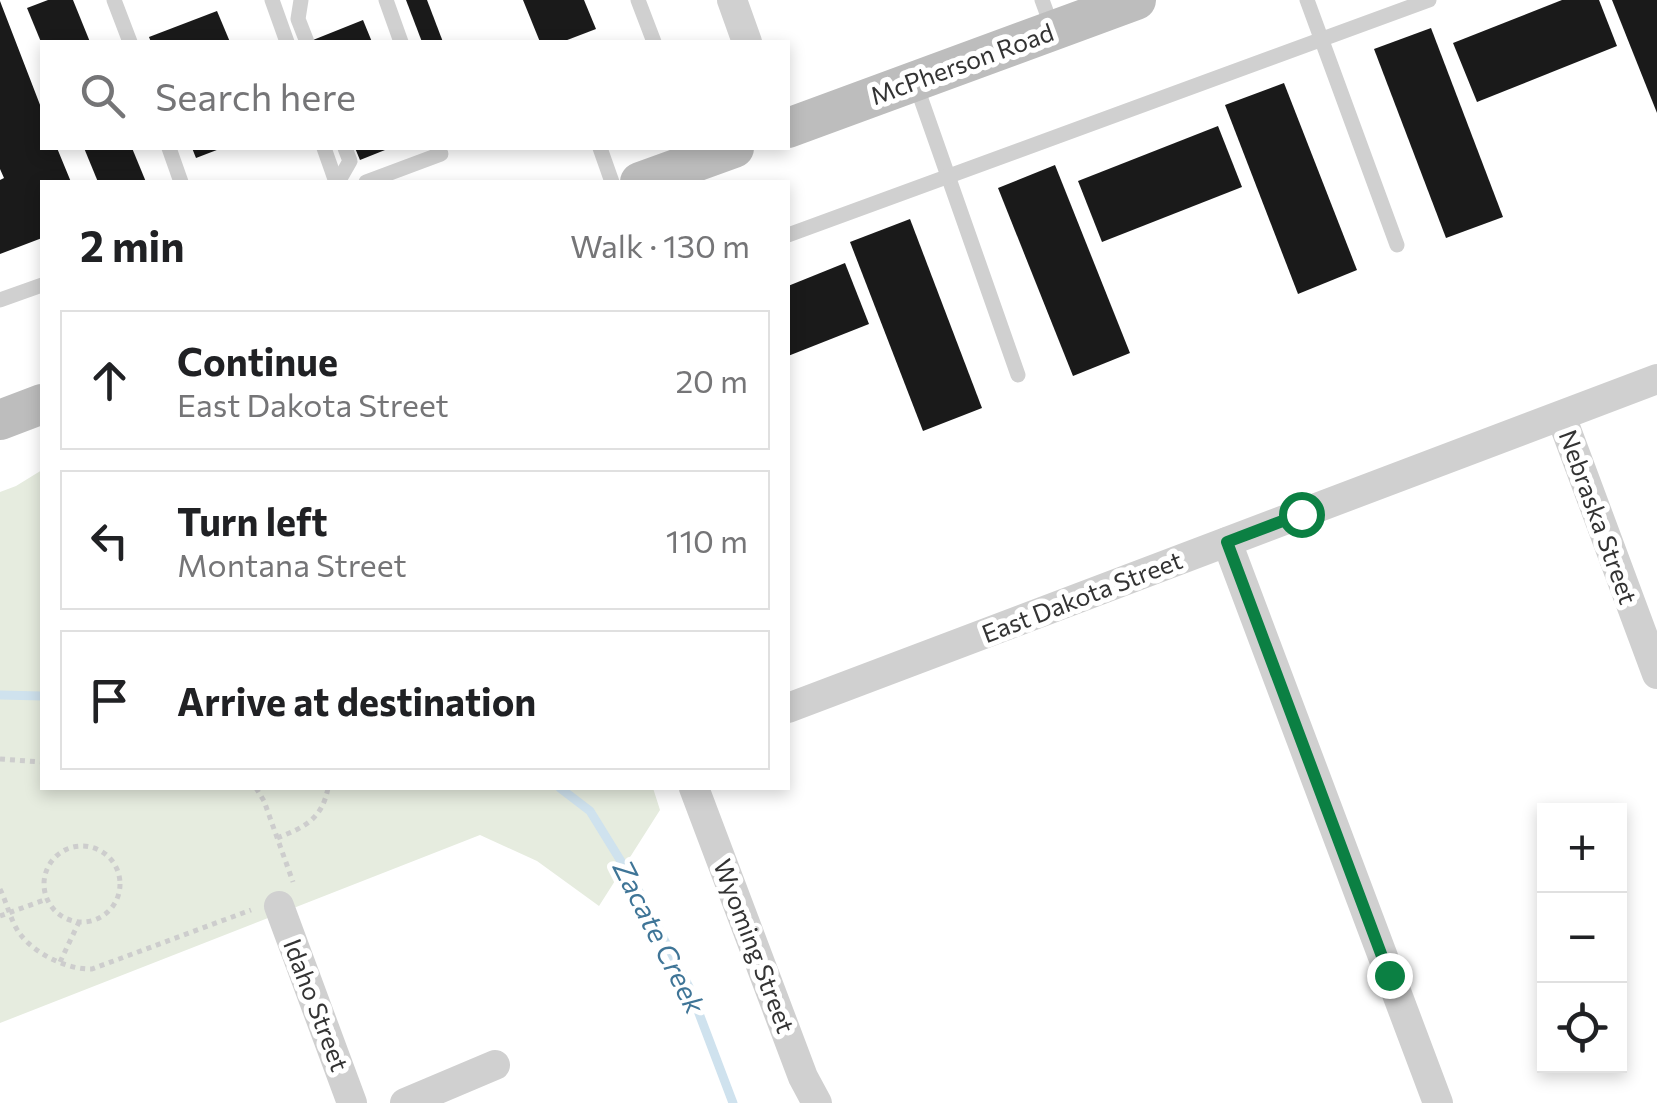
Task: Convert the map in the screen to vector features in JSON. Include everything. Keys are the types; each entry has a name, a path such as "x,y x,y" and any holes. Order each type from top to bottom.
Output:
{"main road":[{"name":"McPherson Road","path":"790,127 914,81 1048,15 1136,0"},
{"path":"646,180 728,150"},
{"path":"0,420 40,405"}],"street":[{"path":"732,0 746,40"},
{"name":"East Dakota Street","path":"790,707 1657,380"},
{"name":"Nebraska Street","path":"1561,416 1657,674"},
{"path":"1227,542 1438,1103"},
{"name":"Wyoming Street","path":"695,790 803,1077 817,1103"},
{"name":"Idaho Street","path":"279,902 352,1103"},
{"path":"405,1103 495,1064"}],"lane":[{"path":"114,0 129,40"},
{"path":"272,0 286,40"},
{"path":"300,0 298,19 305,40"},
{"path":"386,0 400,40"},
{"path":"638,0 653,40"},
{"path":"1307,0 1397,245"},
{"path":"790,234 1429,0"},
{"path":"914,81 1018,375"},
{"path":"169,150 181,180"},
{"path":"325,150 336,180"},
{"path":"338,180 350,161 346,150"},
{"path":"371,180 441,154 439,150"},
{"path":"601,150 611,180"},
{"path":"0,300 40,285"}],"path":[{"path":"0,759 40,762"},
{"path":"0,890 19,933 36,949 78,970 92,970 279,902 278,838 257,790"},
{"path":"278,838 315,818 327,790"},
{"path":"90,846 110,858 117,868 117,898 102,916 91,921 68,919 57,913 47,898 44,875 56,855 66,849 90,846"},
{"path":"0,916 47,898"},
{"path":"60,962 79,922"}],"shaded area":[{"path":"40,471 40,790 654,790 660,810 599,906 537,861 480,835 0,1023 0,492"}],"building":[{"path":"48,0 73,0 89,40 40,40 27,8"},
{"path":"406,0 427,0 442,40 421,40"},
{"path":"523,0 584,0 596,29 567,40 539,40"},
{"path":"1562,0 1599,0 1617,46 1477,102 1453,43"},
{"path":"1612,0 1657,0 1657,113"},
{"path":"0,1 40,105 40,150 58,150 70,180 40,180 40,239 0,254 0,180 4,178 0,169"},
{"path":"217,11 229,40 150,40 149,37"},
{"path":"363,20 371,40 313,40"},
{"path":"1431,28 1503,217 1446,238 1374,49"},
{"path":"1284,83 1357,270 1298,294 1225,105"},
{"path":"1218,126 1242,187 1102,242 1078,181"},
{"path":"85,150 133,150 145,180 97,180"},
{"path":"193,150 217,150 196,158"},
{"path":"356,150 385,150 360,160"},
{"path":"1055,165 1130,353 1073,376 998,188"},
{"path":"910,219 982,408 923,431 850,242"},
{"path":"845,263 869,324 790,355 790,285"}],"waterway":[{"name":"Zacate Creek","path":"0,695 40,696"},
{"name":"Zacate Creek","path":"563,790 590,811 635,884 689,987 733,1103"}],"route":[{"path":"1301,514 1227,542 1389,975"}]}
